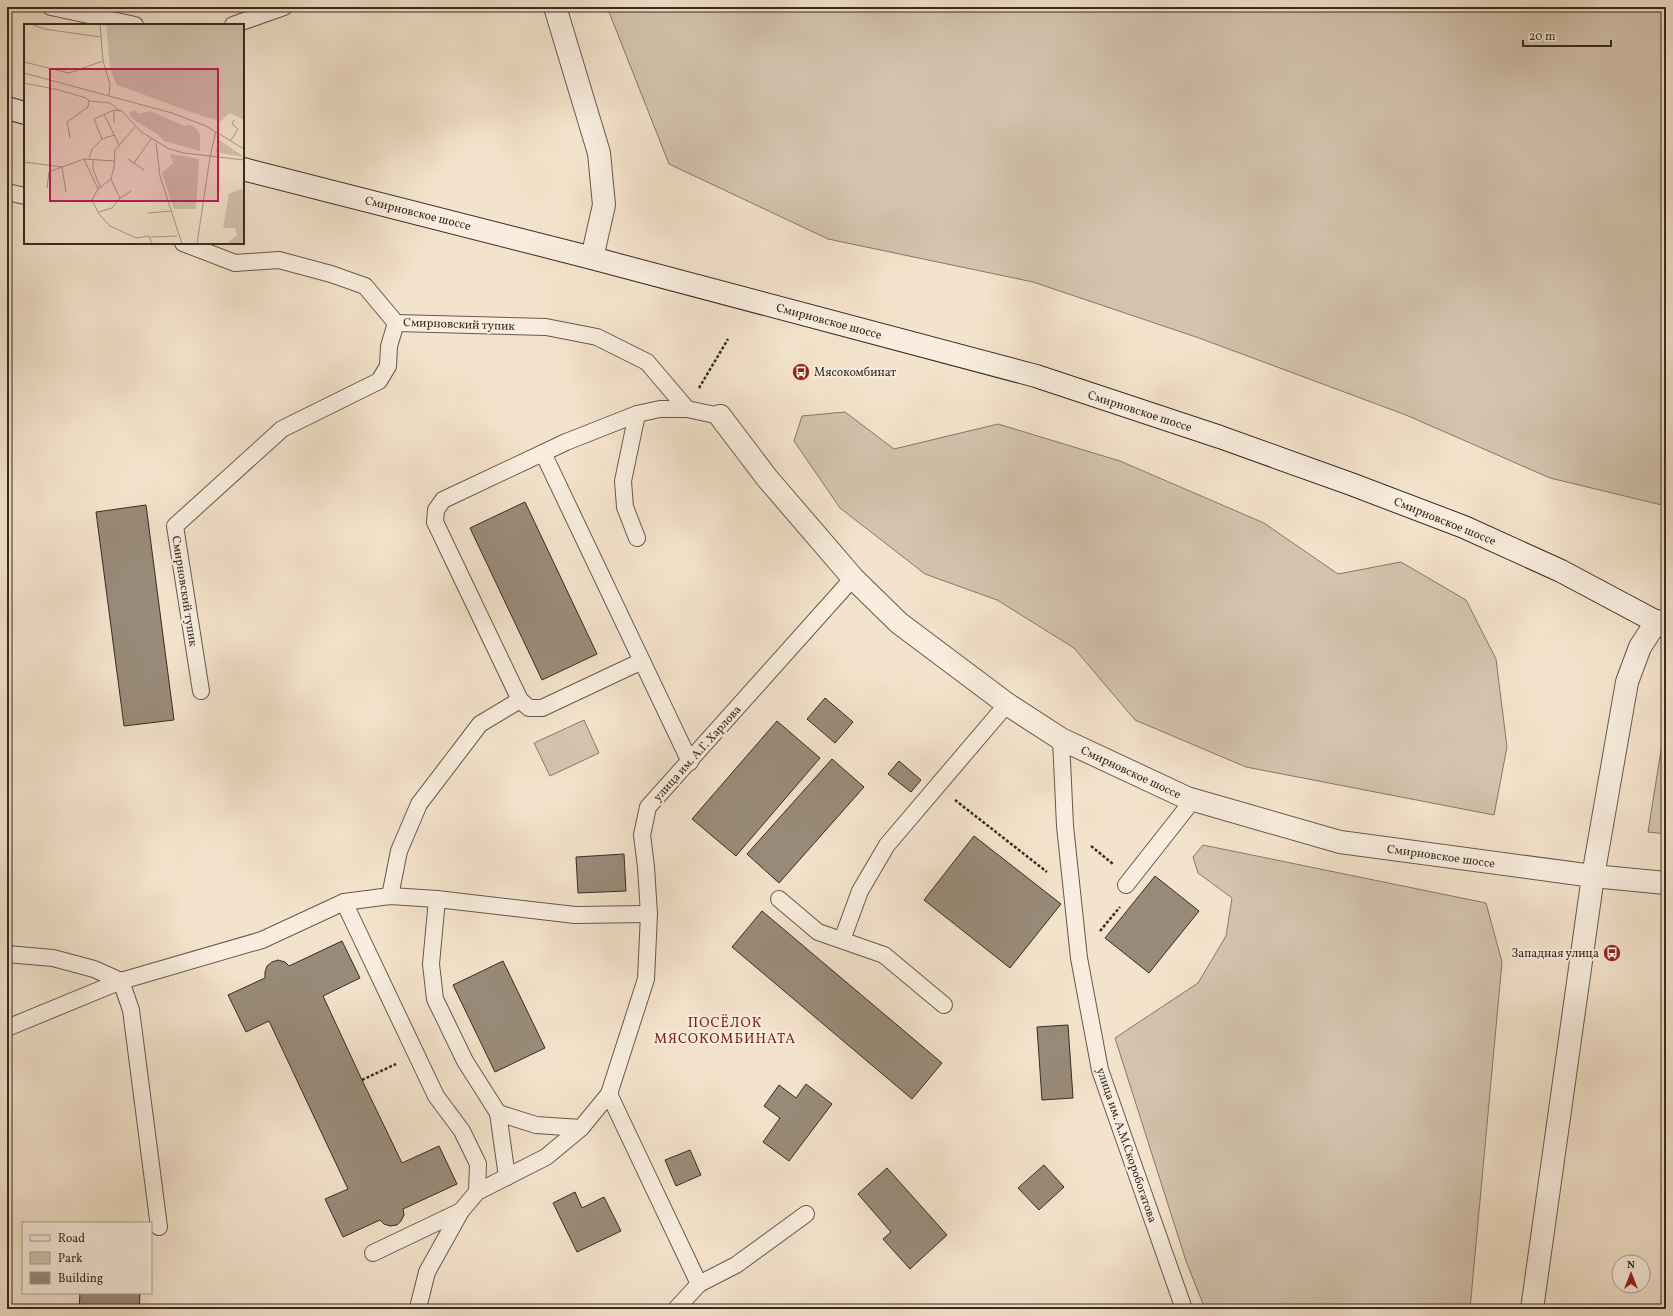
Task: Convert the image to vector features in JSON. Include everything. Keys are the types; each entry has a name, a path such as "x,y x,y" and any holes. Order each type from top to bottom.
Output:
{"street":[{"path":"555,7 599,152 604,205 592,258"},
{"path":"7,108 24,113"},
{"name":"Смирновское шоссе","path":"244,169 592,258 1036,376 1220,437 1351,484 1464,527 1561,571 1662,624"},
{"name":"Смирновское шоссе","path":"720,416 767,478 853,578 900,623 1007,704 1062,739 1193,800 1340,842 1593,876 1666,883"},
{"path":"1532,1309 1593,876 1627,682 1640,647 1662,624"}],"lane":[{"path":"51,7 130,24"},
{"path":"237,24 284,7"},
{"path":"7,192 24,196"},
{"path":"186,244 235,263 279,260 358,283 365,286 396,322"},
{"name":"Смирновский тупик","path":"201,691 175,526 282,430 379,381 388,366 389,346 396,322 546,327 597,337 647,362 687,410"},
{"path":"642,661 542,708 529,708 520,700 435,522 436,510 443,500 543,453 637,414 660,409 687,410 720,416"},
{"path":"637,414 623,481 625,507 638,538"},
{"path":"543,453 690,762"},
{"name":"улица им. А.Г. Харлова","path":"421,1309 419,1304 427,1272 461,1211 477,1192 546,1157 582,1128 609,1094 646,979 649,914 642,835 648,807 690,762 853,578"},
{"path":"390,896 399,851 418,804 480,724 520,700"},
{"path":"842,940 860,891 887,845 1007,704"},
{"name":"улица им. А.М.Скоробогатова","path":"1062,739 1065,826 1079,958 1100,1070 1184,1309"},
{"path":"1128,881 1193,800"},
{"path":"7,1028 121,981 262,940 344,902 390,896 437,899 575,914 649,914"},
{"path":"437,899 431,964 435,999 465,1061 498,1113 507,1177"},
{"path":"779,899 818,932 884,955 944,1005"},
{"path":"344,902 436,1096 462,1131 478,1164 477,1192"},
{"path":"7,954 53,958 94,969 121,981 131,1010 159,1227"},
{"path":"609,1094 699,1284"},
{"path":"498,1113 536,1125 582,1128"},
{"path":"373,1252 461,1211"},
{"path":"676,1309 699,1284 736,1265 806,1214"}],"path":[{"path":"687,410 728,339"},
{"path":"937,786 1072,892"},
{"path":"1065,826 1128,881 1133,891 1079,958"},
{"path":"362,1080 377,1073"}],"green space":[{"path":"607,7 1666,7 1666,506 1550,478 1406,415 1199,338 1033,282 828,239 669,164"},
{"path":"845,412 894,449 998,424 1120,461 1264,523 1338,574 1401,562 1466,600 1496,659 1507,747 1494,815 1246,767 1135,720 1074,648 997,600 925,574 840,508 794,441 802,416"},
{"path":"584,720 599,753 550,776 534,743"},
{"path":"1666,735 1666,834 1648,832 1662,744"},
{"path":"1203,845 1486,903 1502,962 1470,1309 1205,1309 1186,1261 1115,1038 1198,983 1226,936 1232,898 1198,873 1193,857"}],"building":[{"path":"525,502 597,654 542,680 470,528"},
{"path":"146,505 174,720 124,726 96,512"},
{"path":"825,698 853,722 835,743 807,719"},
{"path":"777,721 820,758 736,856 692,819"},
{"path":"832,759 864,787 779,883 747,854"},
{"path":"899,761 921,780 911,792 888,774"},
{"path":"974,836 1061,904 1010,968 924,900"},
{"path":"624,854 626,891 578,893 576,857"},
{"path":"1155,876 1199,911 1149,973 1105,938"},
{"path":"762,911 942,1063 912,1099 732,947"},
{"path":"342,941 360,978 323,996 362,1080 402,1163 439,1146 457,1184 403,1209 404,1215 397,1225 390,1226 384,1224 380,1220 343,1237 325,1199 348,1189 269,1021 246,1032 228,995 265,978 267,966 272,962 278,960 285,962 289,966"},
{"path":"503,961 545,1048 495,1072 453,985"},
{"path":"1068,1025 1073,1098 1042,1100 1037,1027"},
{"path":"806,1084 832,1104 789,1161 763,1142 780,1118 764,1106 779,1085 796,1098"},
{"path":"690,1150 701,1175 676,1186 665,1160"},
{"path":"1044,1165 1064,1187 1039,1210 1018,1188"},
{"path":"887,1168 947,1235 910,1269 883,1239 891,1232 858,1194"},
{"path":"575,1192 582,1208 604,1197 621,1231 577,1252 553,1203"},
{"path":"80,1294 140,1294 139,1309 79,1309"}],"place":[{"name":"Мясокомбинат","path":"801,372"},
{"name":"Западная улица","path":"1612,953"}],"district":[{"name":"ПОСЁЛОК МЯСОКОМБИНАТА","path":"725,1030"}]}
